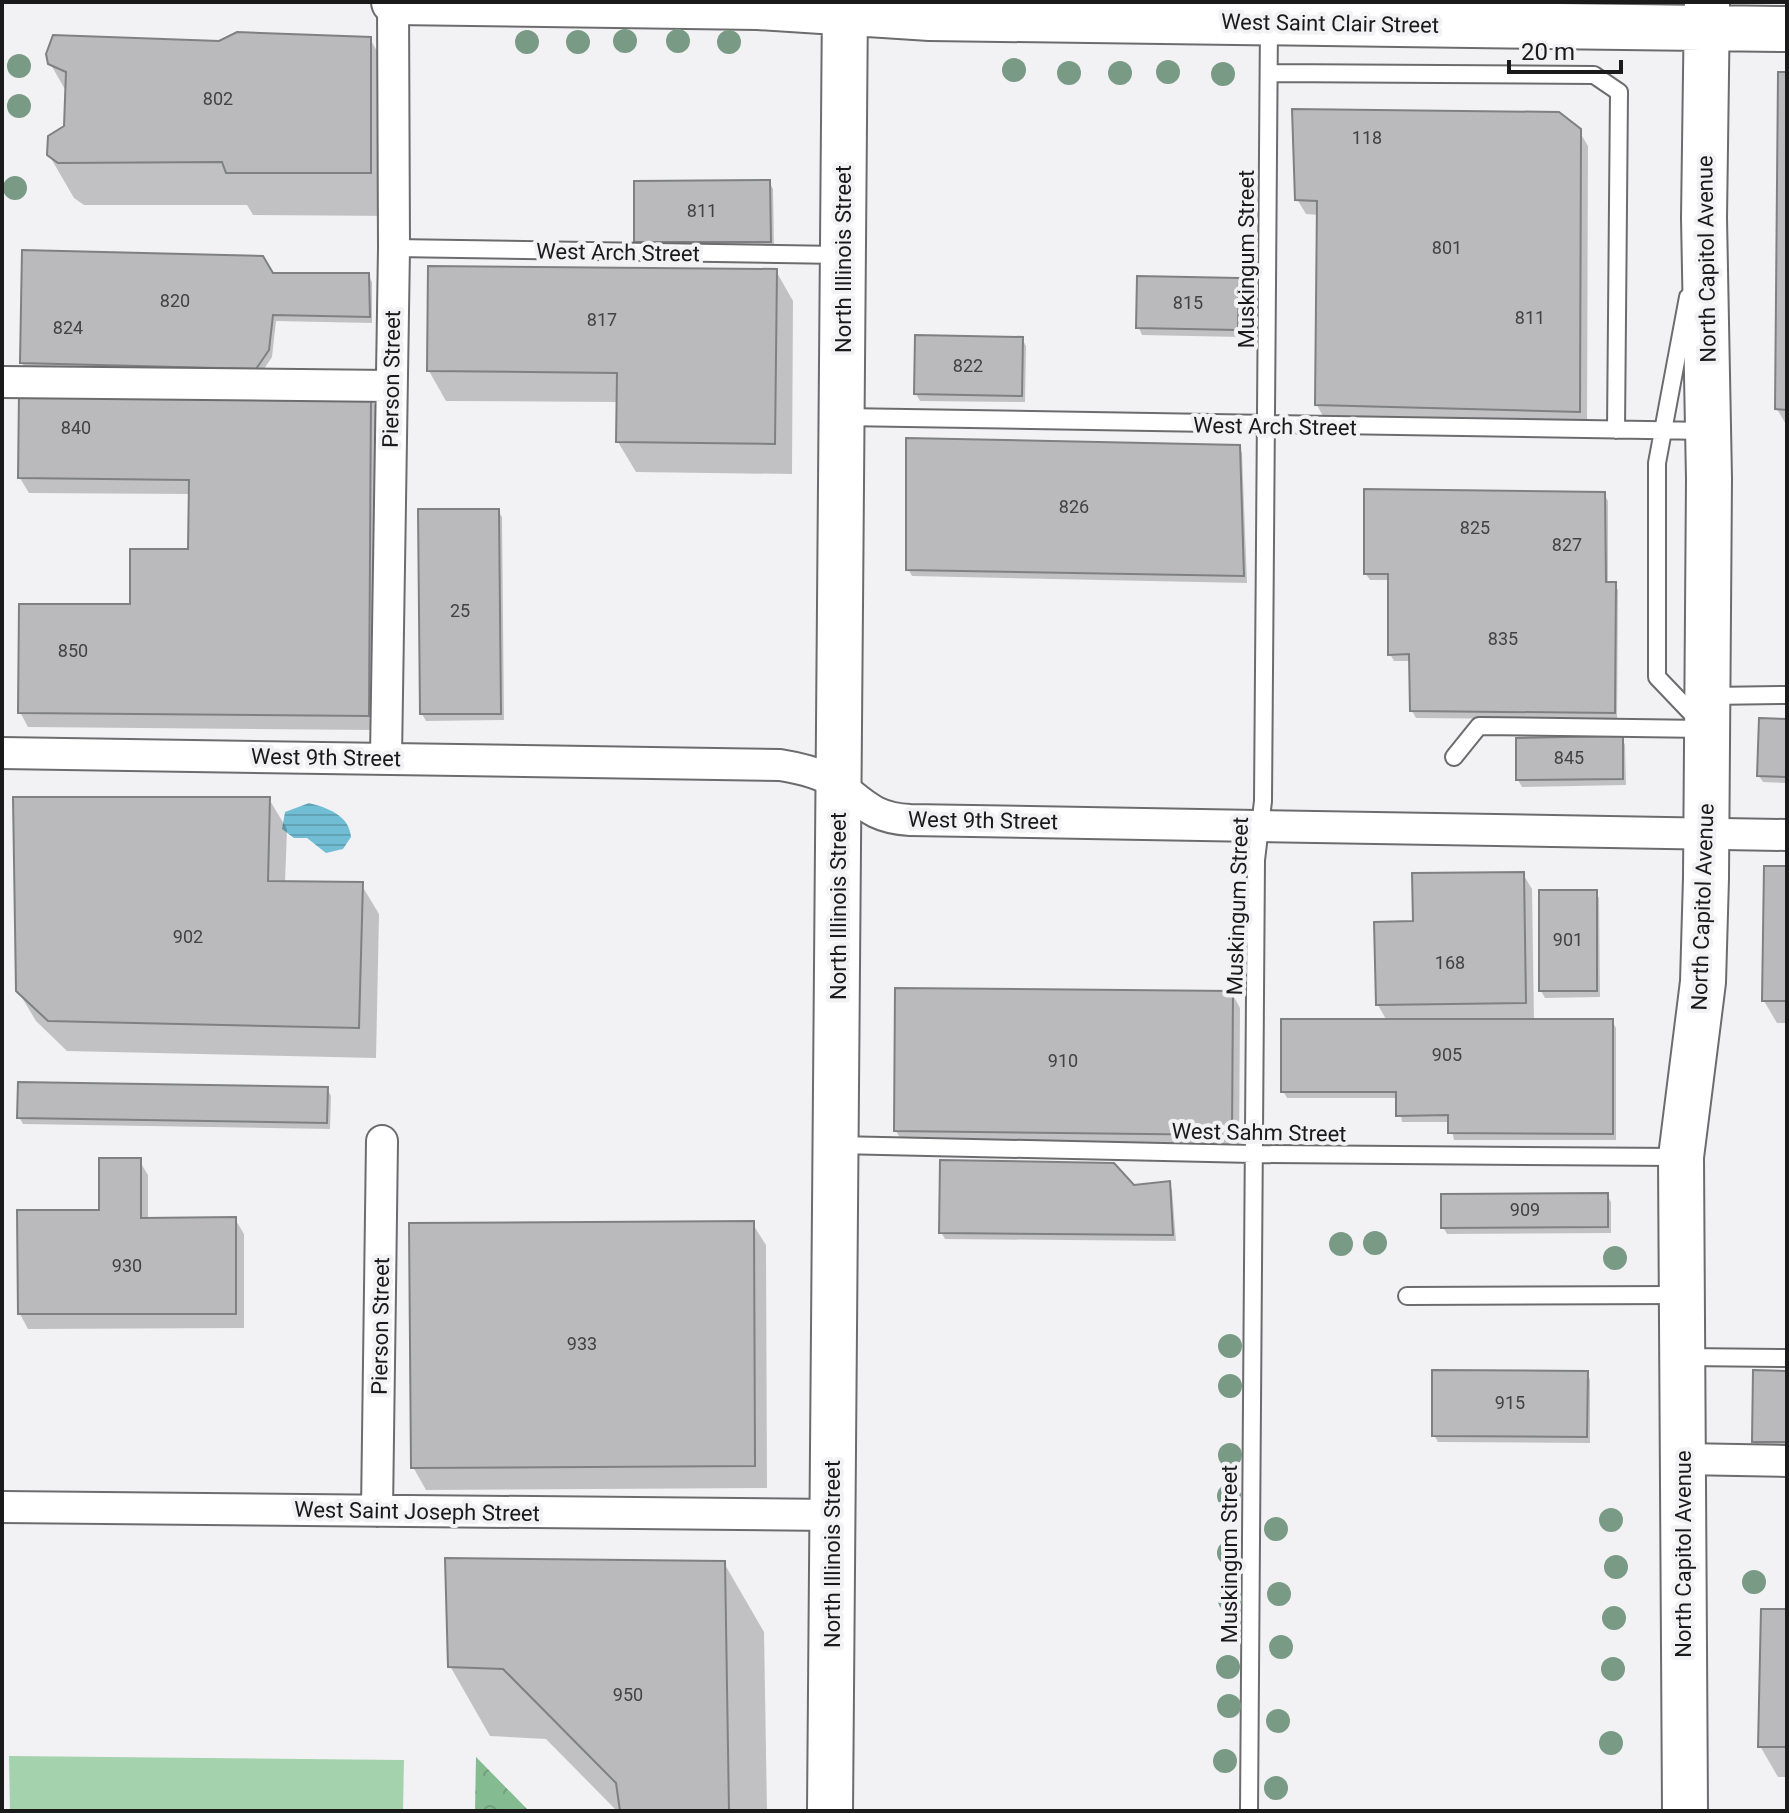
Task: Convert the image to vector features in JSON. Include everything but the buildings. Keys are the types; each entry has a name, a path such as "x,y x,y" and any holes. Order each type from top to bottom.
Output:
{"main road":[{"name":"West Saint Clair Street","path":"394,2 845,7 897,17 1269,12 1706,15 1787,29"},
{"name":"North Illinois Street","path":"830,1811 845,7"},
{"name":"North Capitol Avenue","path":"1685,1811 1681,1157 1703,982 1708,431 1704,218 1706,15"}],"street":[{"name":"Pierson Street","path":"386,757 394,248 394,2"},
{"path":"2,382 390,386"},
{"name":"West 9th Street","path":"2,753 780,765 813,773 839,785 850,798 892,819 1787,835"},
{"name":"Pierson Street","path":"377,1511 382,1141"},
{"path":"1682,1459 1787,1461"},
{"name":"West Saint Joseph Street","path":"2,1507 833,1515"}],"lane":[{"name":"Muskingum Street","path":"1249,1811 1256,860 1261,825 1269,12"},
{"path":"1269,73 1594,75 1619,92 1616,430"},
{"path":"1704,218 1657,463 1657,677 1707,712"},
{"name":"West Arch Street","path":"394,248 843,255"},
{"name":"West Arch Street","path":"842,417 1708,431"},
{"path":"1454,757 1479,726 1707,712 1787,695"},
{"name":"West Sahm Street","path":"836,1145 1254,1154 1681,1157"},
{"path":"1407,1296 1682,1295"},
{"path":"1682,1357 1787,1358"}],"green space":[{"path":"9,1756 404,1760 403,1811 10,1811"},
{"path":"476,1757 529,1811 475,1811"}],"water":[{"path":"309,803 330,810 346,823 351,837 343,849 326,853 307,838 294,838 282,829 285,812"}]}
